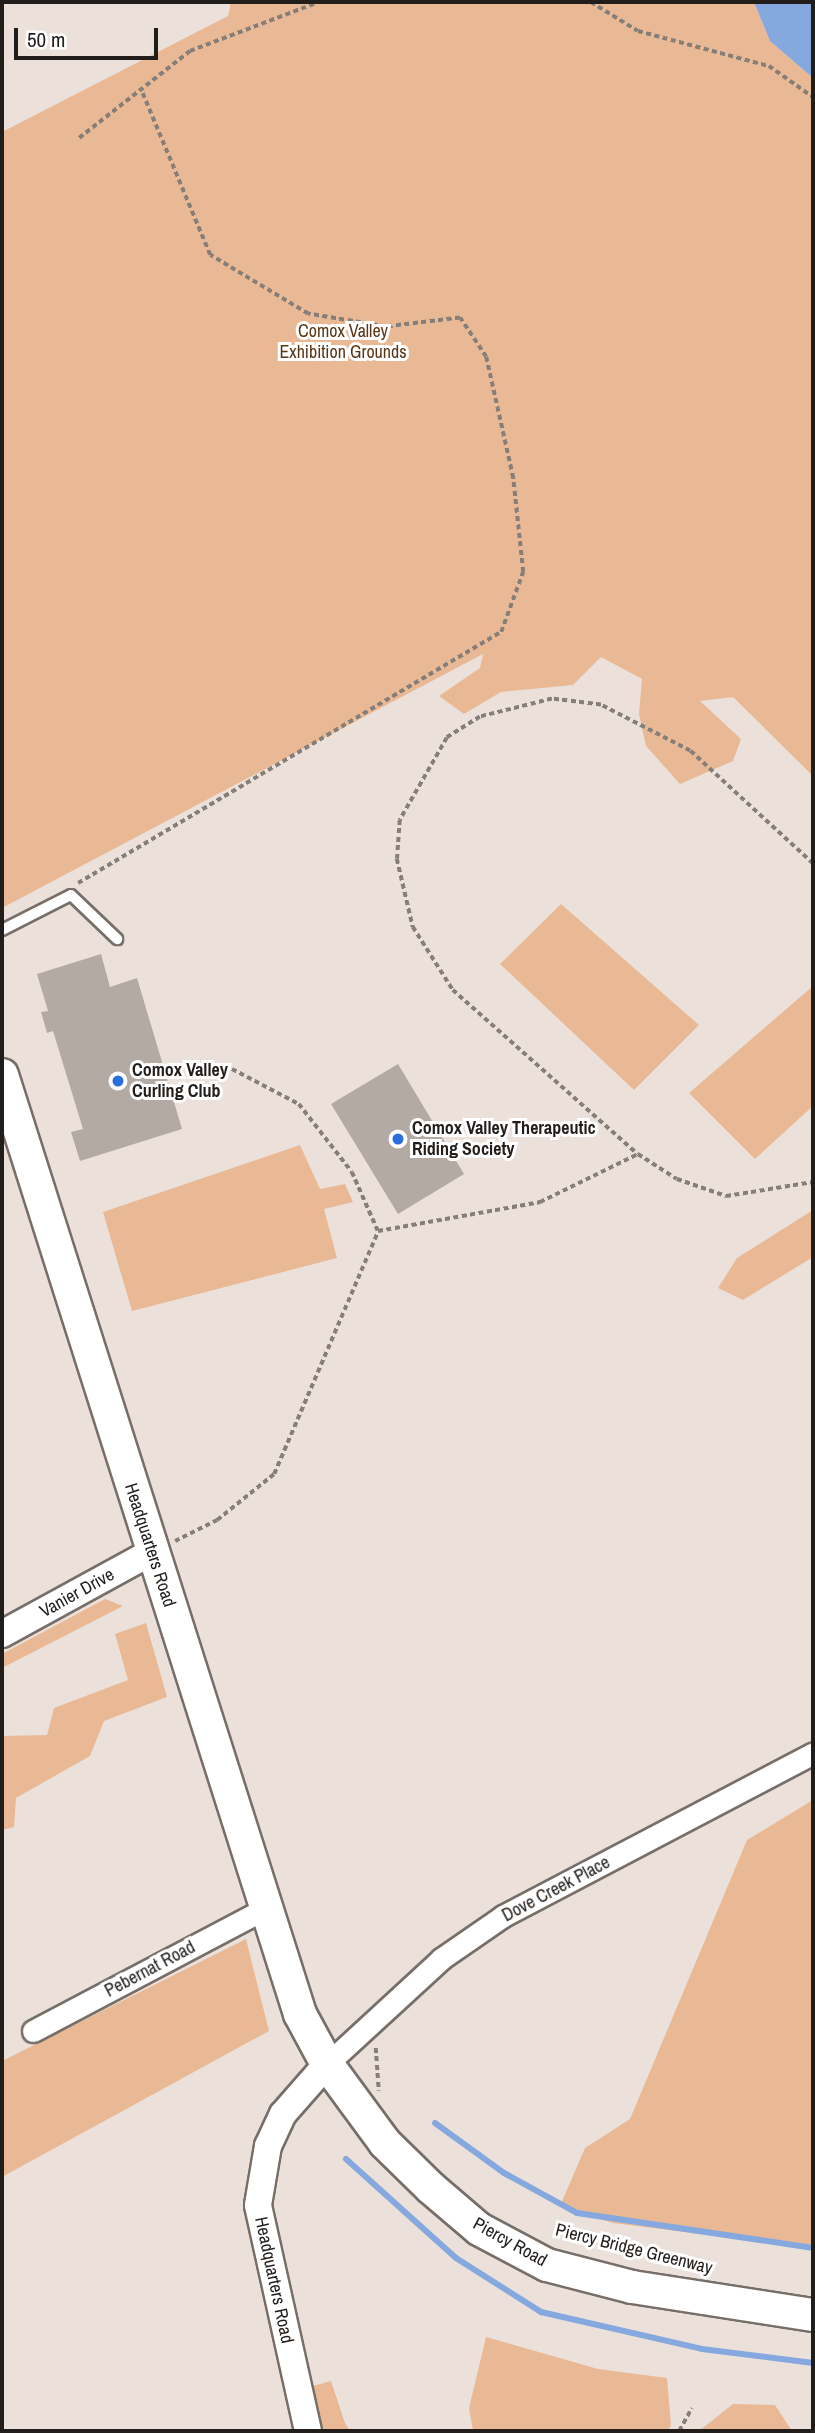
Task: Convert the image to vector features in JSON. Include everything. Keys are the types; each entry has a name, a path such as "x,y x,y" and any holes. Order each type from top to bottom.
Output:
{"main road":[{"name":"Headquarters Road","path":"2,1075 300,2014"},
{"name":"Piercy Road","path":"300,2014 327,2064 385,2143 431,2188 480,2229 547,2264 632,2287 813,2315"}],"street":[{"name":"Vanier Drive","path":"2,1634 152,1552"},
{"name":"Dove Creek Place","path":"327,2064 441,1959 502,1916 813,1753"},
{"name":"Pebernat Road","path":"33,2031 268,1907"},
{"name":"Headquarters Road","path":"308,2431 258,2205 268,2146 283,2114 327,2064"}],"lane":[{"path":"2,930 71,895 117,939"}],"path":[{"path":"79,138 190,51 318,2"},
{"path":"591,2 638,31 769,66 813,96"},
{"path":"76,884 500,632 523,572 513,478 486,357 460,318 386,327 308,314 210,255 141,90"},
{"path":"813,863 690,751 601,705 552,699 480,717 447,738 417,783 400,820 397,859 400,889 431,960 453,990 638,1154 677,1179 726,1196 813,1182"},
{"path":"152,1552 217,1520 274,1475 378,1231 352,1172 299,1104 232,1069"},
{"path":"378,1231 540,1202 638,1154"},
{"path":"382,2013 372,2059 385,2102"},
{"path":"679,2431 692,2408"}],"green space":[{"name":"Comox Valley Exhibition Grounds","path":"231,2 754,2 770,41 813,78 813,776 733,697 700,701 741,739 733,761 680,784 646,746 639,714 642,679 601,657 573,685 501,692 464,714 439,696 480,668 483,654 2,908 2,132 228,16"},
{"path":"561,904 699,1025 634,1090 500,964"},
{"path":"813,986 813,1106 755,1159 689,1093"},
{"path":"300,1145 320,1189 345,1184 353,1202 324,1209 337,1258 132,1311 103,1212"},
{"path":"813,1210 813,1257 743,1300 718,1288 737,1258"},
{"path":"105,1599 123,1606 2,1668 2,1654"},
{"path":"146,1623 167,1697 104,1721 90,1756 16,1798 14,1827 2,1830 2,1736 47,1735 54,1708 128,1680 115,1634"},
{"path":"813,1800 813,2248 613,2223 560,2206 585,2148 630,2119 747,1840"},
{"path":"246,1939 269,2031 2,2177 2,2061"},
{"path":"486,2337 598,2369 667,2378 671,2425 668,2431 473,2431 469,2408"},
{"path":"331,2381 350,2431 321,2431 313,2386"},
{"path":"733,2404 775,2405 792,2431 699,2431"}],"water":[{"path":"754,2 813,2 813,78 770,41"}],"building":[{"name":"Comox Valley Curling Club","path":"101,954 110,987 137,978 182,1129 80,1161 71,1132 83,1129 53,1031 47,1033 41,1012 48,1011 37,974"},
{"name":"Comox Valley Therapeutic Riding Society","path":"398,1064 464,1174 398,1214 331,1104"}],"waterway":[{"path":"435,2123 504,2173 577,2213 813,2248"},
{"path":"346,2159 456,2258 541,2312 702,2349 813,2363"}],"place":[{"name":"Comox Valley Curling Club","path":"118,1081"},
{"name":"Comox Valley Therapeutic Riding Society","path":"398,1139"}]}
